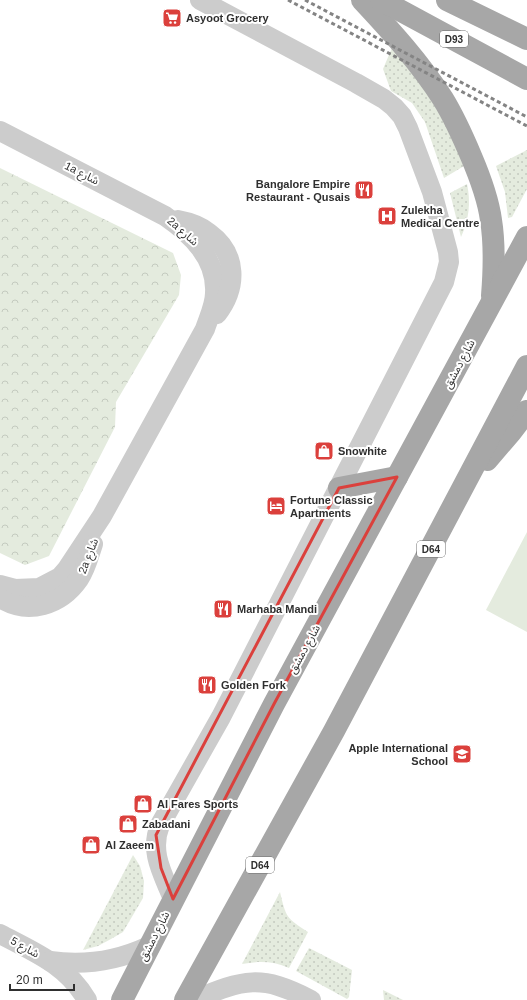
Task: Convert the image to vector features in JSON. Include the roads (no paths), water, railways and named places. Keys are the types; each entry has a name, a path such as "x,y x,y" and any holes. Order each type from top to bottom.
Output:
{"main road":[{"path":"362,0 399,40 426,75 452,115 467,146 486,195 491,220 494,272 492,302"},
{"name":"D93","path":"381,0 527,79"},
{"path":"447,0 527,40"},
{"name":"شارع دمشق","path":"122,1000 274,704 527,237"},
{"name":"D64","path":"185,1000 334,731 527,366"},
{"path":"470,475 497,449 527,411"},
{"path":"339,488 397,477"}],"street":[{"path":"173,899 161,868 157,852 156,835 158,830 221,716 339,488 444,282 449,262 448,252 432,192 408,128 402,116 394,107 384,99 356,83 200,0"},
{"name":"1a شارع","path":"0,131 165,216"},
{"name":"2a شارع","path":"0,585 15,589 39,588 60,577 75,558 102,516 205,329 228,297 232,275 227,254 219,242 209,232 197,226 165,216"},
{"name":"2a شارع","path":"0,598 18,606 32,607 45,605 58,600 70,590 80,578 87,562 102,516"},
{"name":"شارع 5","path":"0,934 62,969 73,979 87,1000"},
{"name":"شارع 5","path":"50,961 85,964 101,962 134,953 149,946"},
{"path":"194,1000 226,987 252,982 265,982 279,986 311,1000"}],"railway":[{"path":"288,0 527,126"},
{"path":"305,0 527,117"}],"place":[{"name":"Asyoot Grocery","path":"172,18"},
{"name":"Bangalore Empire Restaurant - Qusais","path":"364,190"},
{"name":"Zulekha Medical Centre","path":"387,216"},
{"name":"Snowhite","path":"324,451"},
{"name":"Fortune Classic Apartments","path":"276,506"},
{"name":"Marhaba Mandi","path":"223,609"},
{"name":"Golden Fork","path":"207,685"},
{"name":"Apple International School","path":"462,754"},
{"name":"Al Fares Sports","path":"143,804"},
{"name":"Zabadani","path":"128,824"},
{"name":"Al Zaeem","path":"91,845"}]}
